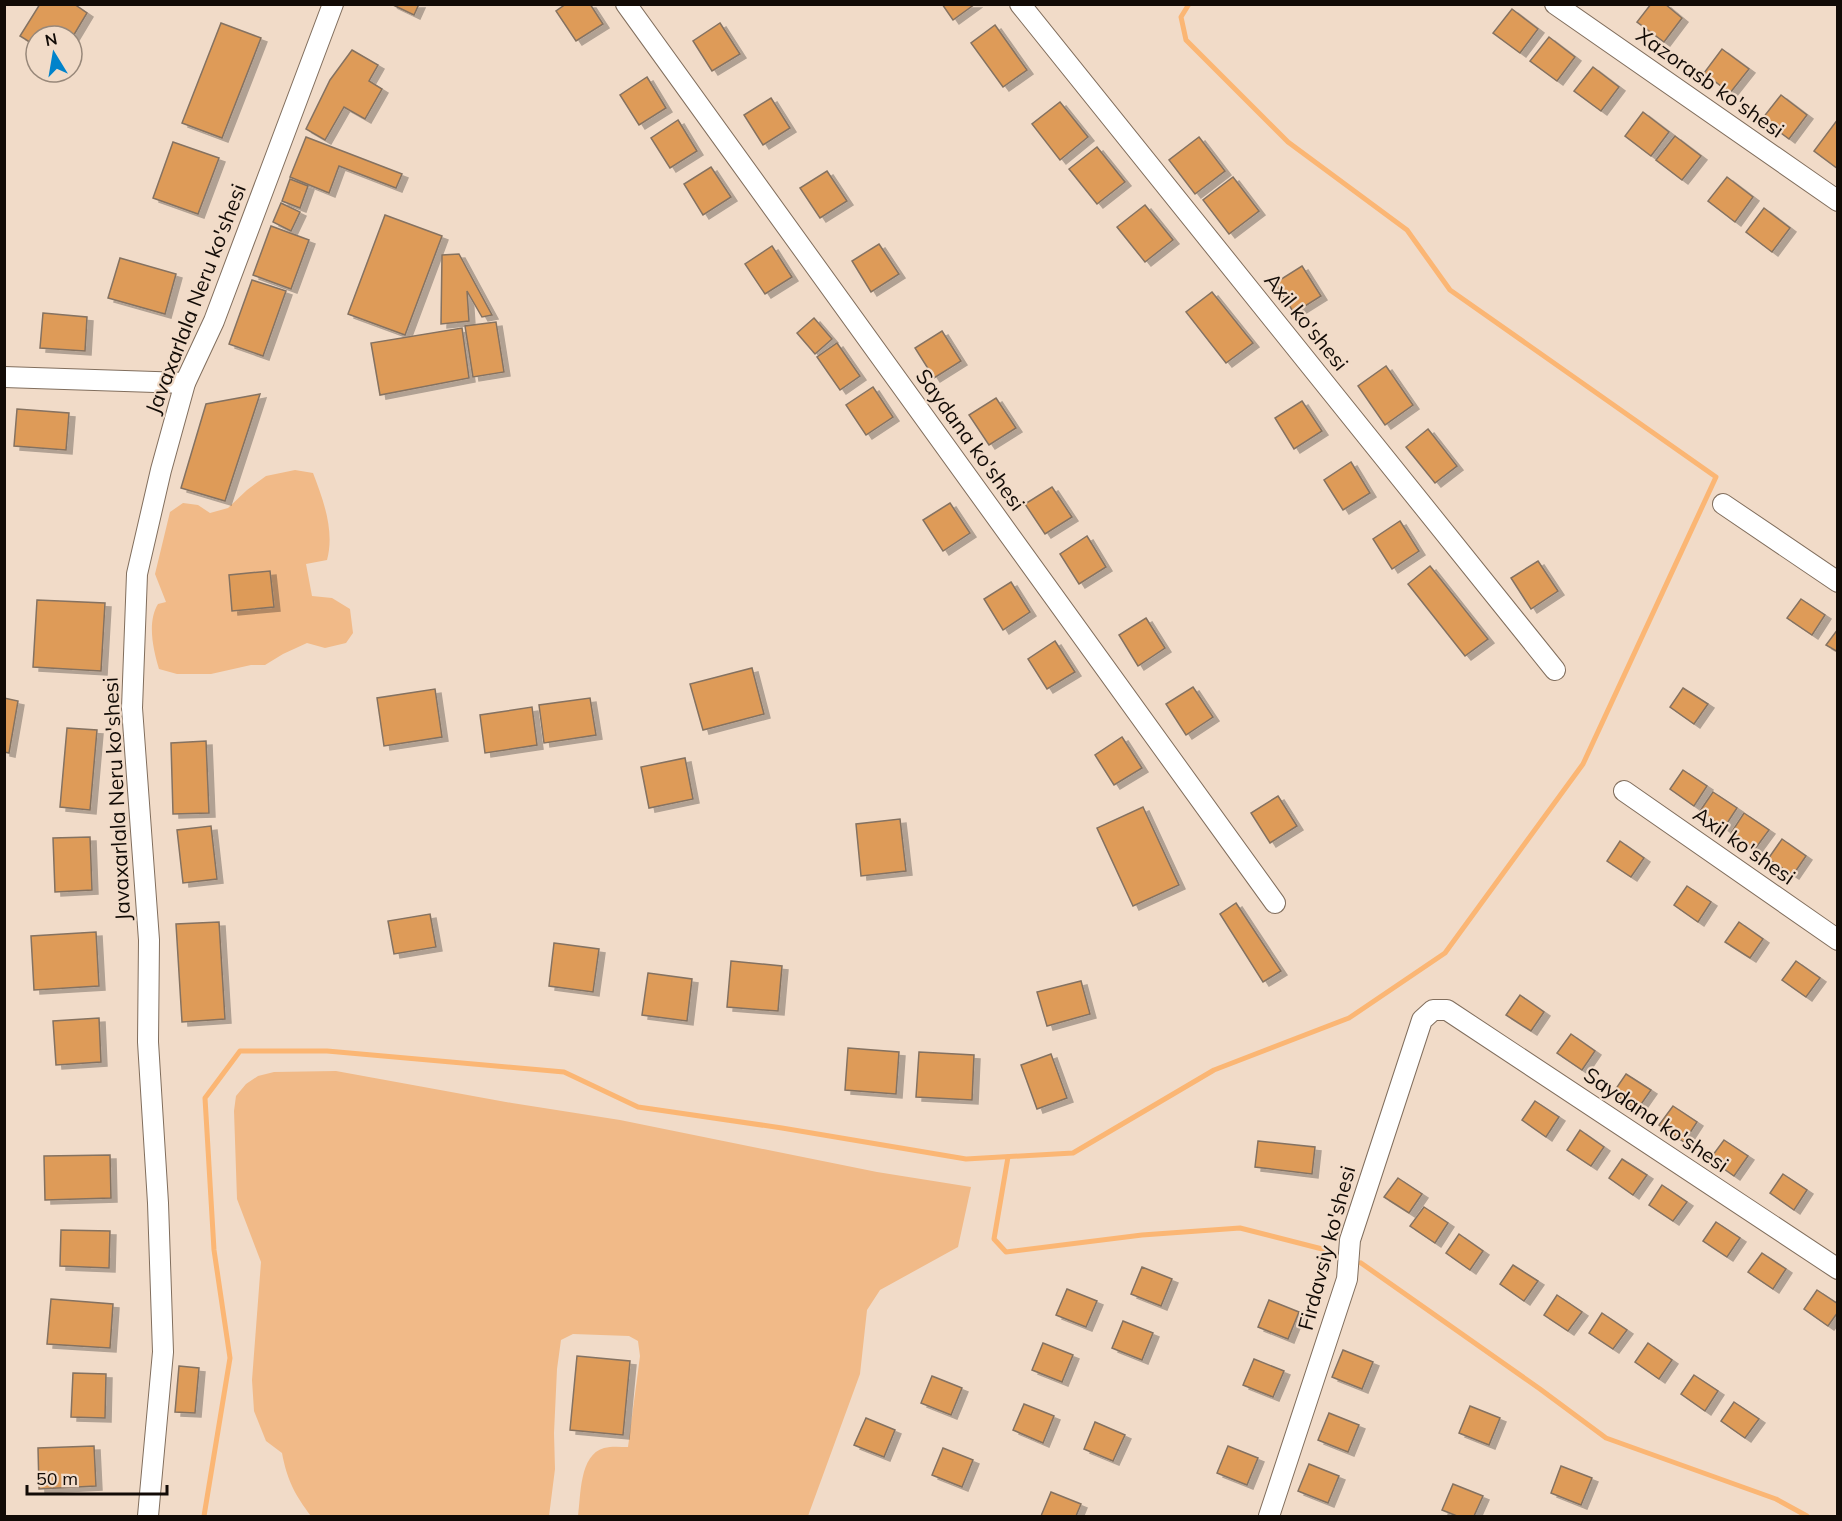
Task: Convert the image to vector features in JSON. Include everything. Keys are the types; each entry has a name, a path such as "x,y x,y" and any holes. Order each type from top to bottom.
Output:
{"street":[{"name":"Javaxarlala Neru ko'shesi","path":"148,1516 163,1352 158,1203 148,1042 149,940 132,708 137,574 161,470 185,383 214,321 333,4"},
{"name":"Saydana ko'shesi","path":"626,4 1275,903"},
{"name":"Axil ko'shesi","path":"1020,4 1556,670"},
{"name":"Xazorasb ko'shesi","path":"1555,4 1838,201"},
{"path":"4,377 185,383"},
{"path":"1724,504 1838,582"},
{"name":"Axil ko'shesi","path":"1624,791 1838,940"},
{"name":"Firdavsiy ko'shesi","path":"1269,1516 1347,1279 1350,1240 1422,1020 1432,1010 1447,1010"},
{"name":"Saydana ko'shesi","path":"1447,1010 1838,1269"}],"shaded area":[{"path":"295,470 313,473 329,527 327,560 306,564 312,596 332,598 350,609 353,633 346,643 325,648 307,643 265,665 251,665 211,674 177,674 159,669 153,644 152,627 158,604 166,602 155,574 170,512 183,503 198,505 210,513 228,508 266,476"},
{"path":"336,1071 620,1120 877,1172 971,1187 958,1247 880,1290 867,1310 860,1374 808,1516 578,1516 583,1477 590,1459 604,1448 628,1447 640,1356 638,1341 629,1336 573,1334 561,1340 557,1369 555,1469 549,1516 311,1516 292,1487 282,1453 266,1441 254,1411 252,1380 261,1262 237,1199 234,1111 236,1096 246,1084 258,1076 274,1072"}],"building":[{"path":"40,4 74,4 87,13 80,24 28,24"},
{"path":"391,4 419,4 414,15"},
{"path":"566,4 590,4 603,24 576,41 556,11"},
{"path":"942,4 975,4 953,20"},
{"path":"1651,4 1665,4 1682,18 1664,42 1637,22"},
{"path":"1512,9 1538,29 1520,53 1493,33"},
{"path":"221,23 261,38 222,138 182,123"},
{"path":"720,23 740,54 712,71 693,41"},
{"path":"995,25 1027,70 1003,87 971,43"},
{"path":"1549,37 1575,57 1557,81 1530,61"},
{"path":"1722,49 1749,69 1730,93 1704,73"},
{"path":"352,50 378,65 369,81 382,89 365,119 344,107 325,140 306,129 330,80"},
{"path":"1593,67 1619,87 1601,111 1574,91"},
{"path":"647,77 666,108 639,125 620,95"},
{"path":"1781,95 1807,115 1789,139 1762,119"},
{"path":"771,98 790,128 763,145 744,115"},
{"path":"1060,102 1088,137 1060,160 1032,124"},
{"path":"1643,112 1669,132 1651,156 1625,136"},
{"path":"1838,119 1838,169 1814,151"},
{"path":"678,120 697,151 670,168 651,138"},
{"path":"1675,136 1701,156 1682,180 1656,160"},
{"path":"306,137 402,174 396,188 339,166 329,193 290,177"},
{"path":"1199,137 1225,171 1195,194 1169,160"},
{"path":"173,142 219,158 198,214 153,198"},
{"path":"1097,147 1125,182 1097,204 1069,169"},
{"path":"711,167 731,197 703,215 684,184"},
{"path":"827,171 847,201 820,218 800,188"},
{"path":"1233,177 1259,211 1229,234 1203,200"},
{"path":"1727,177 1753,197 1735,222 1708,201"},
{"path":"290,179 308,186 300,208 282,201"},
{"path":"281,203 300,212 291,231 273,222"},
{"path":"1145,205 1173,240 1145,262 1117,227"},
{"path":"1764,208 1790,228 1772,252 1746,232"},
{"path":"385,215 442,236 405,335 348,314"},
{"path":"271,226 309,240 291,289 253,275"},
{"path":"879,244 899,274 871,292 852,261"},
{"path":"772,246 792,277 765,294 745,264"},
{"path":"459,254 492,315 482,317 467,291 469,321 441,324 442,255"},
{"path":"120,258 176,274 165,314 108,298"},
{"path":"1302,266 1321,296 1294,313 1275,283"},
{"path":"252,280 286,291 263,356 229,344"},
{"path":"1212,292 1253,343 1226,363 1186,312"},
{"path":"43,313 87,317 85,351 40,348"},
{"path":"814,318 832,339 815,354 797,333"},
{"path":"496,322 504,372 473,377 465,326"},
{"path":"462,328 469,378 380,395 371,343"},
{"path":"942,331 961,361 934,378 915,348"},
{"path":"837,343 860,376 840,390 817,357"},
{"path":"1386,366 1413,405 1385,425 1358,386"},
{"path":"873,387 893,417 866,435 846,405"},
{"path":"260,394 225,501 181,488 206,404"},
{"path":"996,398 1016,428 989,445 969,415"},
{"path":"1302,401 1322,431 1294,449 1275,418"},
{"path":"17,409 69,413 66,450 14,446"},
{"path":"1428,429 1457,466 1435,483 1406,447"},
{"path":"1351,462 1370,493 1343,510 1324,480"},
{"path":"1052,487 1072,517 1045,534 1025,504"},
{"path":"950,503 970,533 943,551 923,520"},
{"path":"1400,521 1419,551 1392,569 1373,539"},
{"path":"1087,536 1106,567 1079,584 1060,554"},
{"path":"1538,561 1558,591 1531,609 1511,578"},
{"path":"1430,566 1488,639 1465,656 1408,584"},
{"path":"270,571 274,607 232,611 229,575"},
{"path":"1011,582 1030,612 1003,630 984,599"},
{"path":"1801,599 1825,615 1812,635 1787,618"},
{"path":"37,600 105,603 101,671 33,667"},
{"path":"1146,618 1165,648 1138,666 1119,635"},
{"path":"1838,629 1838,652 1826,645"},
{"path":"1055,641 1075,672 1047,689 1028,659"},
{"path":"752,668 764,714 703,730 690,684"},
{"path":"1193,687 1213,717 1186,735 1166,704"},
{"path":"1683,688 1708,704 1694,724 1670,707"},
{"path":"435,689 442,737 384,746 377,698"},
{"path":"4,698 18,701 9,753 4,752"},
{"path":"590,698 596,735 544,743 539,705"},
{"path":"532,707 537,745 485,753 480,715"},
{"path":"67,728 97,730 90,810 60,807"},
{"path":"1122,737 1142,768 1114,785 1095,755"},
{"path":"206,741 209,813 173,814 171,743"},
{"path":"685,758 693,799 649,808 641,767"},
{"path":"1683,770 1707,786 1694,806 1670,789"},
{"path":"1713,792 1737,808 1724,828 1700,811"},
{"path":"1278,796 1297,826 1270,843 1251,813"},
{"path":"1143,807 1179,885 1133,906 1097,828"},
{"path":"1744,813 1769,830 1755,849 1731,833"},
{"path":"900,819 906,871 861,876 856,824"},
{"path":"211,826 217,879 183,883 177,830"},
{"path":"90,837 92,890 55,892 53,838"},
{"path":"1782,839 1806,856 1793,875 1768,859"},
{"path":"1620,841 1644,858 1631,877 1607,861"},
{"path":"1687,886 1711,902 1698,922 1674,905"},
{"path":"1236,903 1281,971 1263,982 1220,914"},
{"path":"430,914 436,947 394,954 388,921"},
{"path":"219,922 225,1019 182,1022 176,924"},
{"path":"1739,922 1763,939 1750,958 1725,942"},
{"path":"96,932 99,986 34,990 31,936"},
{"path":"554,943 599,949 593,992 549,986"},
{"path":"731,961 782,966 778,1011 727,1007"},
{"path":"1796,961 1820,978 1806,997 1782,980"},
{"path":"648,973 692,979 687,1021 642,1015"},
{"path":"1081,981 1090,1014 1047,1026 1037,992"},
{"path":"1520,995 1544,1012 1531,1031 1506,1015"},
{"path":"99,1018 101,1062 56,1065 53,1021"},
{"path":"1571,1034 1595,1051 1582,1070 1557,1053"},
{"path":"848,1048 899,1052 896,1094 845,1090"},
{"path":"919,1052 974,1055 972,1100 916,1097"},
{"path":"1051,1054 1067,1098 1037,1109 1021,1065"},
{"path":"1626,1074 1651,1090 1637,1110 1613,1093"},
{"path":"1535,1101 1559,1117 1546,1137 1522,1120"},
{"path":"1673,1106 1697,1122 1684,1142 1659,1125"},
{"path":"1580,1130 1604,1147 1591,1166 1567,1150"},
{"path":"1724,1140 1748,1156 1734,1176 1710,1159"},
{"path":"1258,1141 1315,1147 1312,1174 1255,1167"},
{"path":"110,1155 111,1198 45,1200 44,1156"},
{"path":"1622,1159 1647,1175 1633,1195 1609,1178"},
{"path":"1783,1174 1807,1190 1794,1210 1770,1193"},
{"path":"1398,1178 1422,1194 1409,1213 1384,1197"},
{"path":"1662,1185 1687,1202 1673,1221 1649,1205"},
{"path":"1424,1207 1448,1223 1435,1243 1410,1226"},
{"path":"1716,1222 1740,1238 1727,1257 1703,1241"},
{"path":"61,1230 110,1231 109,1268 60,1266"},
{"path":"1459,1234 1483,1251 1470,1270 1446,1253"},
{"path":"1762,1253 1786,1269 1773,1289 1748,1272"},
{"path":"1513,1265 1538,1281 1524,1301 1500,1284"},
{"path":"1142,1267 1172,1279 1161,1306 1131,1294"},
{"path":"1067,1289 1097,1301 1086,1327 1056,1315"},
{"path":"1817,1290 1838,1304 1838,1312 1828,1326 1804,1309"},
{"path":"1557,1295 1582,1312 1568,1331 1544,1315"},
{"path":"51,1299 113,1304 110,1348 47,1344"},
{"path":"1269,1300 1299,1312 1288,1339 1258,1327"},
{"path":"1602,1313 1627,1330 1613,1349 1589,1333"},
{"path":"1123,1321 1153,1333 1142,1360 1112,1348"},
{"path":"1043,1343 1073,1355 1062,1382 1032,1370"},
{"path":"1648,1343 1672,1360 1659,1379 1635,1362"},
{"path":"1343,1350 1373,1362 1362,1389 1332,1377"},
{"path":"577,1356 630,1361 623,1435 570,1430"},
{"path":"1254,1359 1284,1371 1273,1397 1243,1385"},
{"path":"179,1366 199,1368 195,1413 175,1412"},
{"path":"73,1373 106,1374 105,1418 71,1417"},
{"path":"1694,1375 1718,1391 1705,1411 1681,1394"},
{"path":"932,1376 962,1388 951,1415 921,1403"},
{"path":"1734,1402 1759,1419 1745,1438 1721,1421"},
{"path":"1024,1404 1054,1416 1043,1443 1013,1430"},
{"path":"1470,1406 1500,1418 1489,1445 1459,1433"},
{"path":"1329,1413 1359,1425 1348,1452 1318,1440"},
{"path":"866,1418 895,1430 884,1457 854,1445"},
{"path":"1095,1422 1125,1435 1113,1461 1084,1449"},
{"path":"94,1446 96,1486 39,1489 38,1448"},
{"path":"1228,1446 1258,1458 1247,1485 1217,1473"},
{"path":"943,1448 973,1460 962,1487 932,1475"},
{"path":"1309,1464 1339,1476 1328,1503 1298,1491"},
{"path":"1561,1466 1592,1478 1581,1505 1551,1493"},
{"path":"1453,1484 1483,1496 1474,1516 1457,1516 1442,1510"},
{"path":"1051,1492 1081,1504 1076,1516 1041,1516"}],"waterway":[{"path":"204,1516 230,1358 214,1250 205,1098 240,1051 327,1051 564,1072 638,1107 782,1128 966,1159 1073,1153 1214,1070 1349,1018 1445,953 1583,764 1716,477 1450,290 1407,230 1288,142 1186,40 1181,17 1189,4"},
{"path":"1008,1157 994,1239 1006,1252 1142,1235 1240,1228 1330,1251"},
{"path":"1361,1263 1606,1438 1776,1499 1807,1516"}]}
